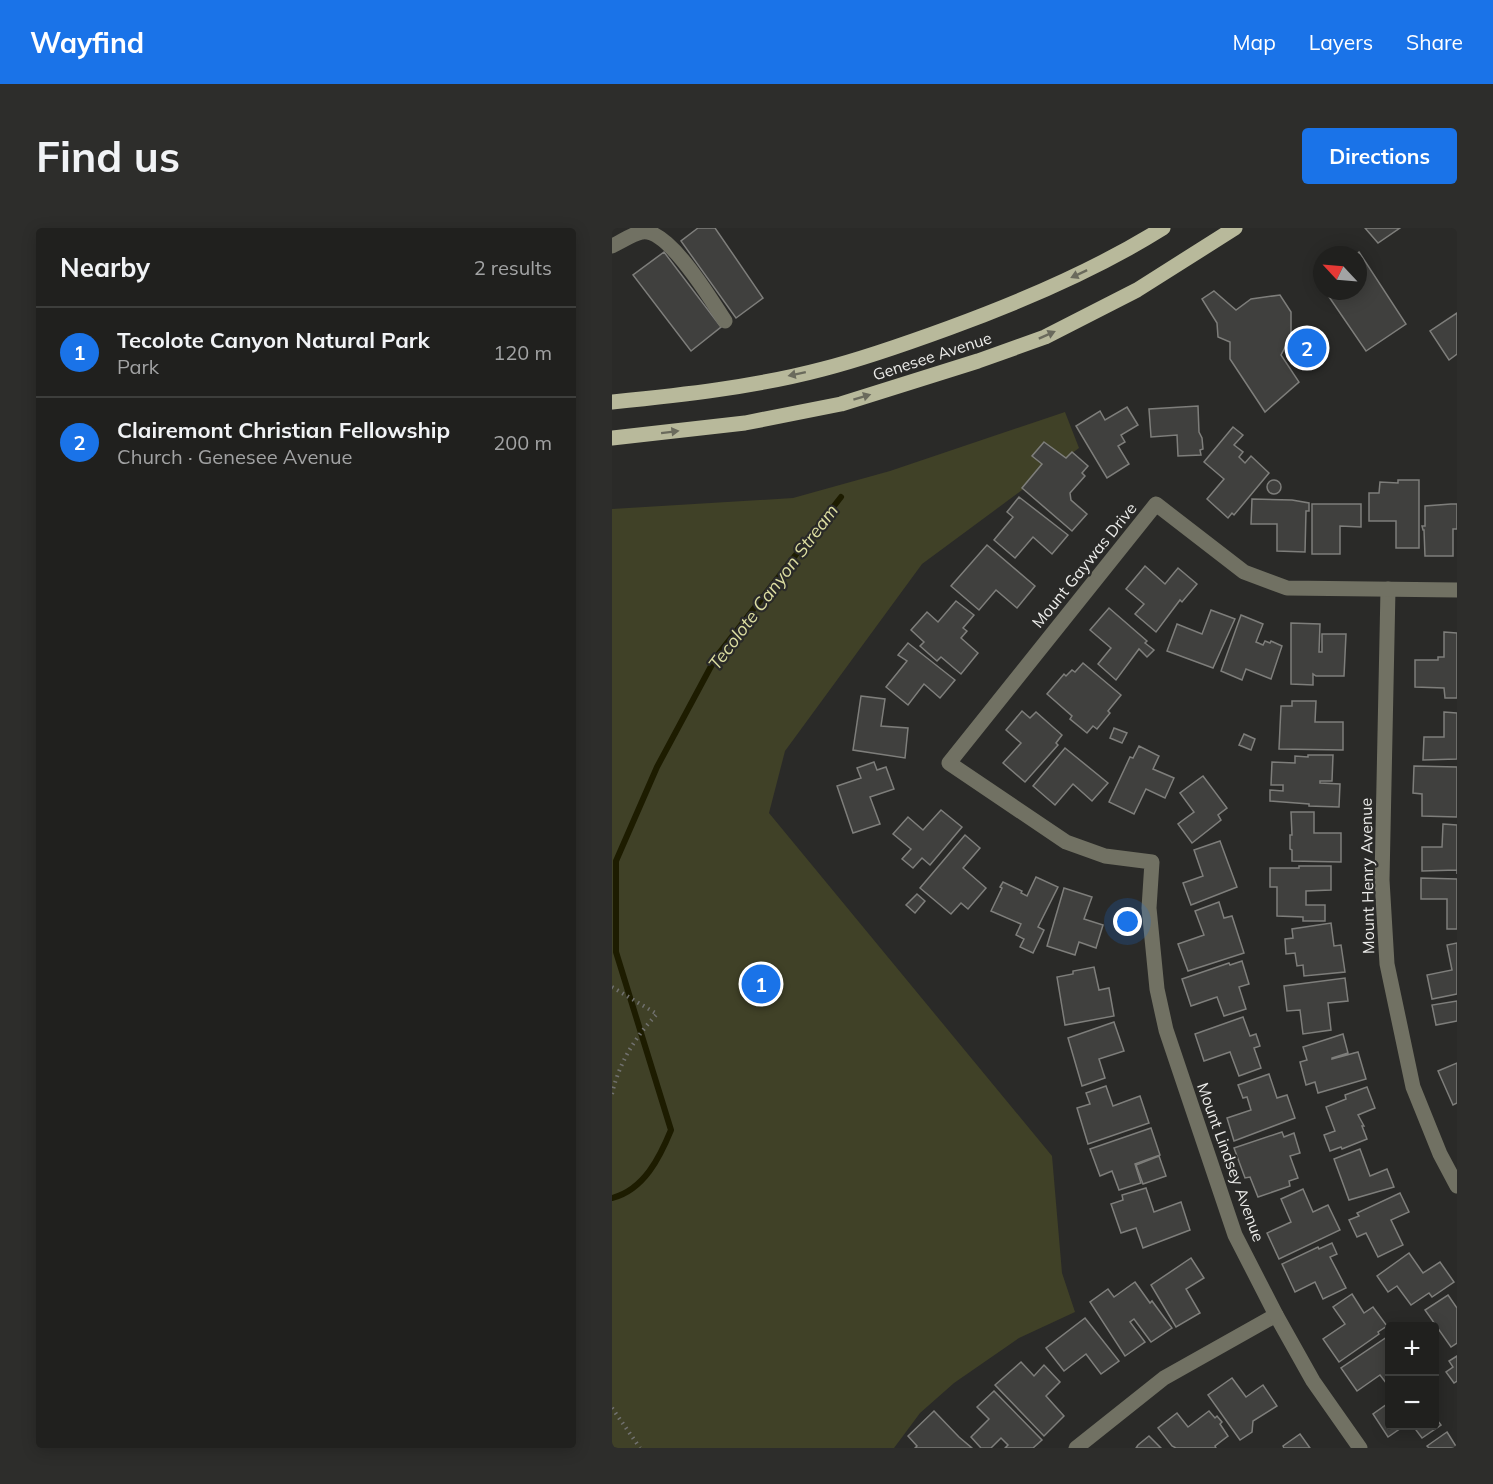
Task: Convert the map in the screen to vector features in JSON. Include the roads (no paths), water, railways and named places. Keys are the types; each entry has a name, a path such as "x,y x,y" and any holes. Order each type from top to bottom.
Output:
{"main road":[{"name":"Genesee Avenue","path":"612,402 746,385 823,369 906,344 1019,302 1101,264 1163,228"},
{"name":"Genesee Avenue","path":"612,438 745,423 841,404 978,361 1045,337 1137,290 1234,228"}],"street":[{"path":"612,246 642,232 656,235 673,248 725,321"},
{"name":"Mount Gaywas Drive","path":"1152,862 1105,856 1066,842 949,763 1156,504 1244,572 1287,588 1457,590"},
{"name":"Mount Henry Avenue","path":"1388,589 1382,880 1387,964 1413,1088 1440,1154 1457,1186"},
{"name":"Mount Lindsey Avenue","path":"1152,862 1149,908 1157,989 1166,1030 1235,1234 1276,1315 1314,1381 1360,1448"},
{"path":"1077,1448 1164,1378 1276,1315"}],"waterway":[{"name":"Tecolote Canyon Stream","path":"612,1198 623,1194 642,1180 662,1151 671,1130 616,952 616,861 657,767 716,657 841,497"}],"place":[{"name":"Clairemont Christian Fellowship","path":"1307,348"},
{"name":"Tecolote Canyon Natural Park","path":"761,984"}]}
